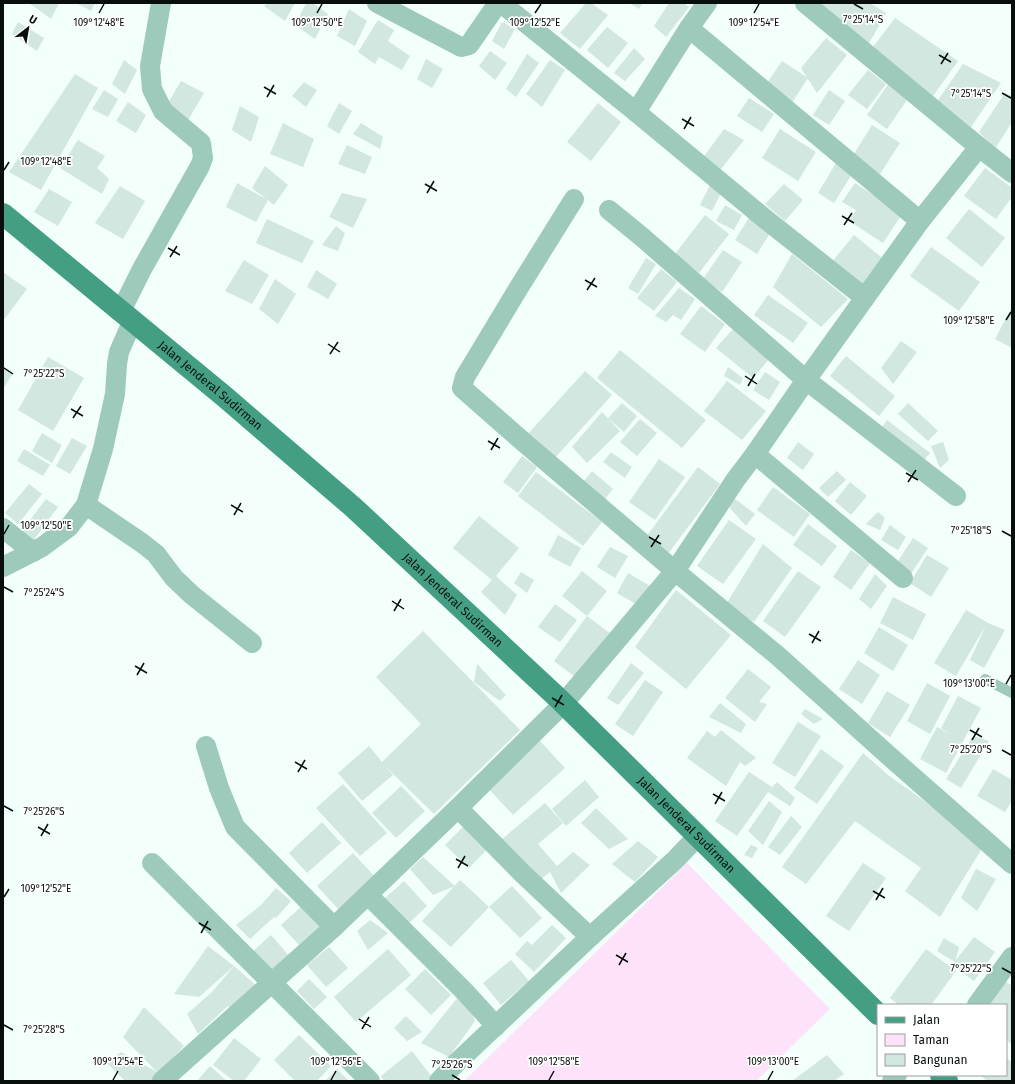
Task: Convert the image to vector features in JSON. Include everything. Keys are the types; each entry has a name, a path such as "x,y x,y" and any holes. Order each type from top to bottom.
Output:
{"main road":[{"name":"Jalan Jenderal Sudirman","path":"3,214 225,397 353,507 564,704 697,837 877,1013"}],"street":[{"path":"3,567 42,547 69,527 86,505 103,449 114,394 117,364 127,316 142,269 200,166 203,158 201,143 163,111 152,89 150,66 161,3"},
{"path":"377,3 461,47 469,45 499,3 865,298"},
{"path":"805,3 1012,173"},
{"path":"636,112 703,4"},
{"path":"689,28 920,221"},
{"path":"162,1081 334,927 564,704 674,570 736,479 920,221 979,147"},
{"path":"574,199 464,377 462,388 526,445 778,656 1012,864"},
{"path":"609,210 806,380 956,496"},
{"path":"755,454 903,578"},
{"path":"86,505 156,554 174,578 192,595 252,643"},
{"path":"3,528 33,552"},
{"path":"206,746 218,788 235,827 334,927"},
{"path":"458,808 523,874 590,937"},
{"path":"439,1081 590,937 675,860 697,837"},
{"path":"152,863 370,1081"},
{"path":"368,895 465,992 496,1026"},
{"path":"978,1004 1012,957"}],"lane":[{"path":"985,679 1012,693"}],"green space":[{"path":"687,863 830,1009 756,1081 464,1081"}],"building":[{"path":"29,3 59,3 51,19"},
{"path":"76,3 95,3 91,11"},
{"path":"267,3 295,3 285,21 264,6"},
{"path":"306,3 313,3 328,14 315,39 295,25"},
{"path":"586,3 591,3 608,15 580,49 560,33"},
{"path":"629,3 642,3 639,9"},
{"path":"669,3 684,3 689,7 666,37 654,26"},
{"path":"821,3 870,3 886,13 868,45"},
{"path":"349,9 367,21 355,46 337,36"},
{"path":"895,18 958,61 933,96 873,47"},
{"path":"378,20 394,30 388,41 410,56 402,70 379,57 375,64 358,52"},
{"path":"18,22 44,38 37,51 12,34"},
{"path":"502,22 515,29 504,49 492,41"},
{"path":"607,27 628,43 608,68 587,50"},
{"path":"826,38 847,55 817,93 801,68"},
{"path":"634,48 645,59 625,81 614,73"},
{"path":"490,51 507,63 495,80 479,66"},
{"path":"527,54 539,63 516,97 506,89"},
{"path":"426,59 443,69 432,88 417,79"},
{"path":"124,60 137,70 125,94 112,84"},
{"path":"550,60 565,70 542,107 526,94"},
{"path":"782,61 808,78 791,104 765,86"},
{"path":"963,64 1001,83 971,127 938,100"},
{"path":"868,70 886,84 867,109 848,95"},
{"path":"75,74 98,88 41,190 9,172"},
{"path":"181,81 204,93 187,122 168,103"},
{"path":"304,82 317,90 306,107 292,96"},
{"path":"889,83 909,97 887,129 867,115"},
{"path":"104,90 118,99 108,117 92,109"},
{"path":"829,90 845,101 829,125 813,115"},
{"path":"1005,93 1012,96 1012,122 995,149 979,132"},
{"path":"749,98 774,114 762,132 737,116"},
{"path":"128,102 146,115 136,133 116,121"},
{"path":"339,103 352,111 339,134 327,126"},
{"path":"598,103 621,122 591,161 567,142"},
{"path":"240,106 259,117 251,142 232,130"},
{"path":"283,123 314,139 303,167 270,154"},
{"path":"361,123 383,137 380,149 353,134"},
{"path":"872,125 900,143 880,174 852,157"},
{"path":"724,129 744,140 721,169 702,159"},
{"path":"780,129 816,152 798,181 762,158"},
{"path":"78,140 105,156 97,168 109,179 102,194 60,168"},
{"path":"347,145 372,157 365,174 338,164"},
{"path":"836,163 852,174 834,203 818,193"},
{"path":"265,166 288,185 274,205 252,188"},
{"path":"985,168 1012,188 1012,197 996,219 964,196"},
{"path":"237,183 268,200 256,222 226,207"},
{"path":"855,183 902,214 883,243 849,221 856,210 842,202"},
{"path":"784,184 803,200 785,221 765,204"},
{"path":"710,185 722,191 712,211 700,205"},
{"path":"120,186 145,201 123,239 95,223"},
{"path":"49,189 72,202 58,226 34,212"},
{"path":"342,193 367,199 353,228 329,217"},
{"path":"725,205 742,215 734,230 716,221"},
{"path":"969,209 1005,238 982,267 946,238"},
{"path":"705,215 729,234 699,273 675,254"},
{"path":"750,216 772,230 757,254 735,240"},
{"path":"267,219 314,241 302,263 256,243"},
{"path":"336,226 345,233 338,251 322,245"},
{"path":"854,235 886,261 863,289 831,263"},
{"path":"931,247 980,282 959,311 910,276"},
{"path":"723,250 742,262 722,292 703,279"},
{"path":"792,254 848,299 821,327 773,287"},
{"path":"646,258 656,264 638,294 628,288"},
{"path":"244,260 269,275 252,304 225,291"},
{"path":"661,269 677,282 654,311 637,298"},
{"path":"316,270 337,284 328,299 307,287"},
{"path":"3,272 27,289 3,321"},
{"path":"275,279 296,294 278,324 259,309"},
{"path":"679,288 695,299 681,320 673,315 666,322 655,316"},
{"path":"768,295 808,323 793,343 754,315"},
{"path":"701,306 725,324 705,352 680,334"},
{"path":"1012,307 1012,348 995,339"},
{"path":"733,329 769,359 753,378 716,348"},
{"path":"901,341 917,352 893,384 881,368"},
{"path":"620,350 706,420 682,448 597,378"},
{"path":"846,356 895,396 879,416 830,376"},
{"path":"48,357 84,378 53,431 18,410"},
{"path":"3,366 13,373 3,389"},
{"path":"728,367 743,378 740,385 724,376"},
{"path":"585,371 612,395 553,460 526,436"},
{"path":"765,372 780,382 769,400 753,390"},
{"path":"727,381 766,411 742,440 704,411"},
{"path":"622,403 637,416 624,432 608,418"},
{"path":"908,403 938,431 928,441 898,414"},
{"path":"602,412 620,431 587,463 572,447"},
{"path":"640,419 657,433 637,456 620,442"},
{"path":"887,420 930,453 923,461 881,429"},
{"path":"42,433 62,445 52,463 32,451"},
{"path":"72,438 87,446 70,474 56,466"},
{"path":"798,442 814,454 803,470 787,458"},
{"path":"943,442 949,460 940,468 931,446"},
{"path":"24,449 50,465 43,476 17,461"},
{"path":"611,452 632,467 625,478 603,462"},
{"path":"522,456 537,467 518,493 503,482"},
{"path":"659,459 685,477 655,520 629,502"},
{"path":"698,467 720,484 668,554 646,537"},
{"path":"592,471 613,489 601,504 580,486"},
{"path":"837,471 846,480 828,497 819,488"},
{"path":"536,472 602,522 583,546 518,496"},
{"path":"850,482 867,496 851,515 835,501"},
{"path":"29,484 42,494 18,524 5,513"},
{"path":"773,487 810,514 794,537 757,510"},
{"path":"734,498 755,514 746,526 728,506"},
{"path":"46,499 58,507 33,541 21,532"},
{"path":"878,512 885,518 880,530 866,524"},
{"path":"479,516 519,548 496,576 517,595 505,615 481,592 492,580 453,548"},
{"path":"729,520 756,539 723,584 697,566"},
{"path":"808,524 837,546 822,566 793,545"},
{"path":"890,525 906,537 898,550 881,540"},
{"path":"558,535 581,548 570,567 548,555"},
{"path":"913,538 928,548 910,575 898,561"},
{"path":"763,544 792,568 754,622 725,606"},
{"path":"610,547 628,556 615,578 597,567"},
{"path":"851,550 870,563 851,590 833,577"},
{"path":"927,555 949,568 931,597 910,583"},
{"path":"582,571 607,591 587,616 562,596"},
{"path":"798,571 821,587 785,637 763,621"},
{"path":"521,572 534,580 527,593 514,583"},
{"path":"628,573 650,586 639,606 617,593"},
{"path":"875,574 887,586 871,609 859,599"},
{"path":"676,590 731,635 686,689 635,647"},
{"path":"893,597 926,614 913,640 880,623"},
{"path":"555,604 577,620 560,642 538,627"},
{"path":"966,610 988,623 1005,630 984,668 970,660 986,625 956,676 934,663"},
{"path":"587,616 611,634 578,679 554,661"},
{"path":"879,627 908,645 893,671 864,653"},
{"path":"423,631 520,730 434,814 384,765 393,775 362,801 338,773 369,746 382,762 421,724 376,677"},
{"path":"858,660 880,675 862,704 839,689"},
{"path":"631,663 644,673 618,705 607,698"},
{"path":"477,664 506,695 500,701 474,682"},
{"path":"748,669 771,687 759,702 767,704 755,722 725,698"},
{"path":"645,680 663,692 633,736 615,724"},
{"path":"927,683 950,696 930,734 907,721"},
{"path":"887,691 910,705 890,737 868,723"},
{"path":"958,696 981,708 946,773 920,759 937,727 950,734 941,728"},
{"path":"720,703 746,724 741,733 709,717"},
{"path":"805,709 823,719 814,724 801,714"},
{"path":"798,722 821,736 795,777 772,763"},
{"path":"721,730 756,758 745,766 740,762 726,786 687,758 707,731 715,737"},
{"path":"973,736 989,741 961,788 946,779"},
{"path":"540,741 565,768 513,815 488,788"},
{"path":"821,749 844,766 817,804 794,788"},
{"path":"863,753 888,775 954,822 981,850 940,917 905,891 921,868 855,821 806,884 782,867"},
{"path":"993,769 1012,780 1012,801 1005,812 977,796"},
{"path":"749,772 772,787 769,791 777,782 795,798 790,806 768,792 737,836 715,821"},
{"path":"585,780 599,797 566,826 552,809"},
{"path":"343,784 387,833 360,856 316,808"},
{"path":"401,786 425,811 396,838 372,813"},
{"path":"769,801 782,812 763,845 748,831"},
{"path":"545,803 563,823 538,844 557,866 573,852 590,865 561,893 550,872 537,883 501,840"},
{"path":"596,808 628,839 609,849 581,823"},
{"path":"791,816 802,827 780,855 768,847"},
{"path":"322,822 341,843 307,873 289,853"},
{"path":"467,823 491,845 469,868 445,845"},
{"path":"638,841 658,857 635,882 612,864"},
{"path":"751,845 758,848 752,858 744,855"},
{"path":"353,853 376,878 340,911 317,886"},
{"path":"423,857 455,886 433,895 410,869"},
{"path":"863,863 886,878 849,931 826,916"},
{"path":"976,869 996,879 977,911 961,898"},
{"path":"460,880 489,907 451,947 422,921"},
{"path":"404,881 427,906 407,925 384,899"},
{"path":"512,886 542,918 520,938 489,907"},
{"path":"276,888 291,901 276,918 274,917 250,939 236,925 261,905"},
{"path":"303,905 321,925 299,945 281,925"},
{"path":"370,920 388,933 368,950 357,931"},
{"path":"552,925 566,938 534,972 515,954 527,941 532,945"},
{"path":"271,935 290,957 270,974 252,952"},
{"path":"974,937 995,952 974,981 952,965"},
{"path":"944,938 959,947 955,962 937,951"},
{"path":"208,946 234,966 199,997 174,994"},
{"path":"329,947 348,968 326,987 307,965"},
{"path":"388,949 411,975 356,1022 334,997"},
{"path":"926,949 956,971 932,1004 898,1004 890,998"},
{"path":"511,960 529,981 501,1005 483,983"},
{"path":"234,966 257,986 234,1011 228,1006 198,1034 187,1014 212,992"},
{"path":"425,969 451,995 431,1015 405,989"},
{"path":"309,979 327,997 314,1009 297,991"},
{"path":"1004,980 1012,986 1012,1044 1007,1041 1007,1004 986,1004"},
{"path":"463,991 475,1021 449,1057 421,1043"},
{"path":"144,1007 184,1046 159,1074 123,1037"},
{"path":"406,1016 422,1032 407,1041 394,1028"},
{"path":"299,1035 331,1066 317,1081 295,1081 274,1060"},
{"path":"234,1038 261,1059 244,1081 234,1081 213,1065"},
{"path":"412,1051 432,1077 427,1081 384,1081 381,1076"},
{"path":"121,1052 159,1073 152,1081 125,1081 107,1063"},
{"path":"827,1055 844,1074 834,1081 792,1081"},
{"path":"1007,1058 1012,1063 1012,1081 987,1081 981,1076 1007,1076"},
{"path":"210,1066 227,1081 197,1081"},
{"path":"337,1069 349,1081 325,1081"}]}
